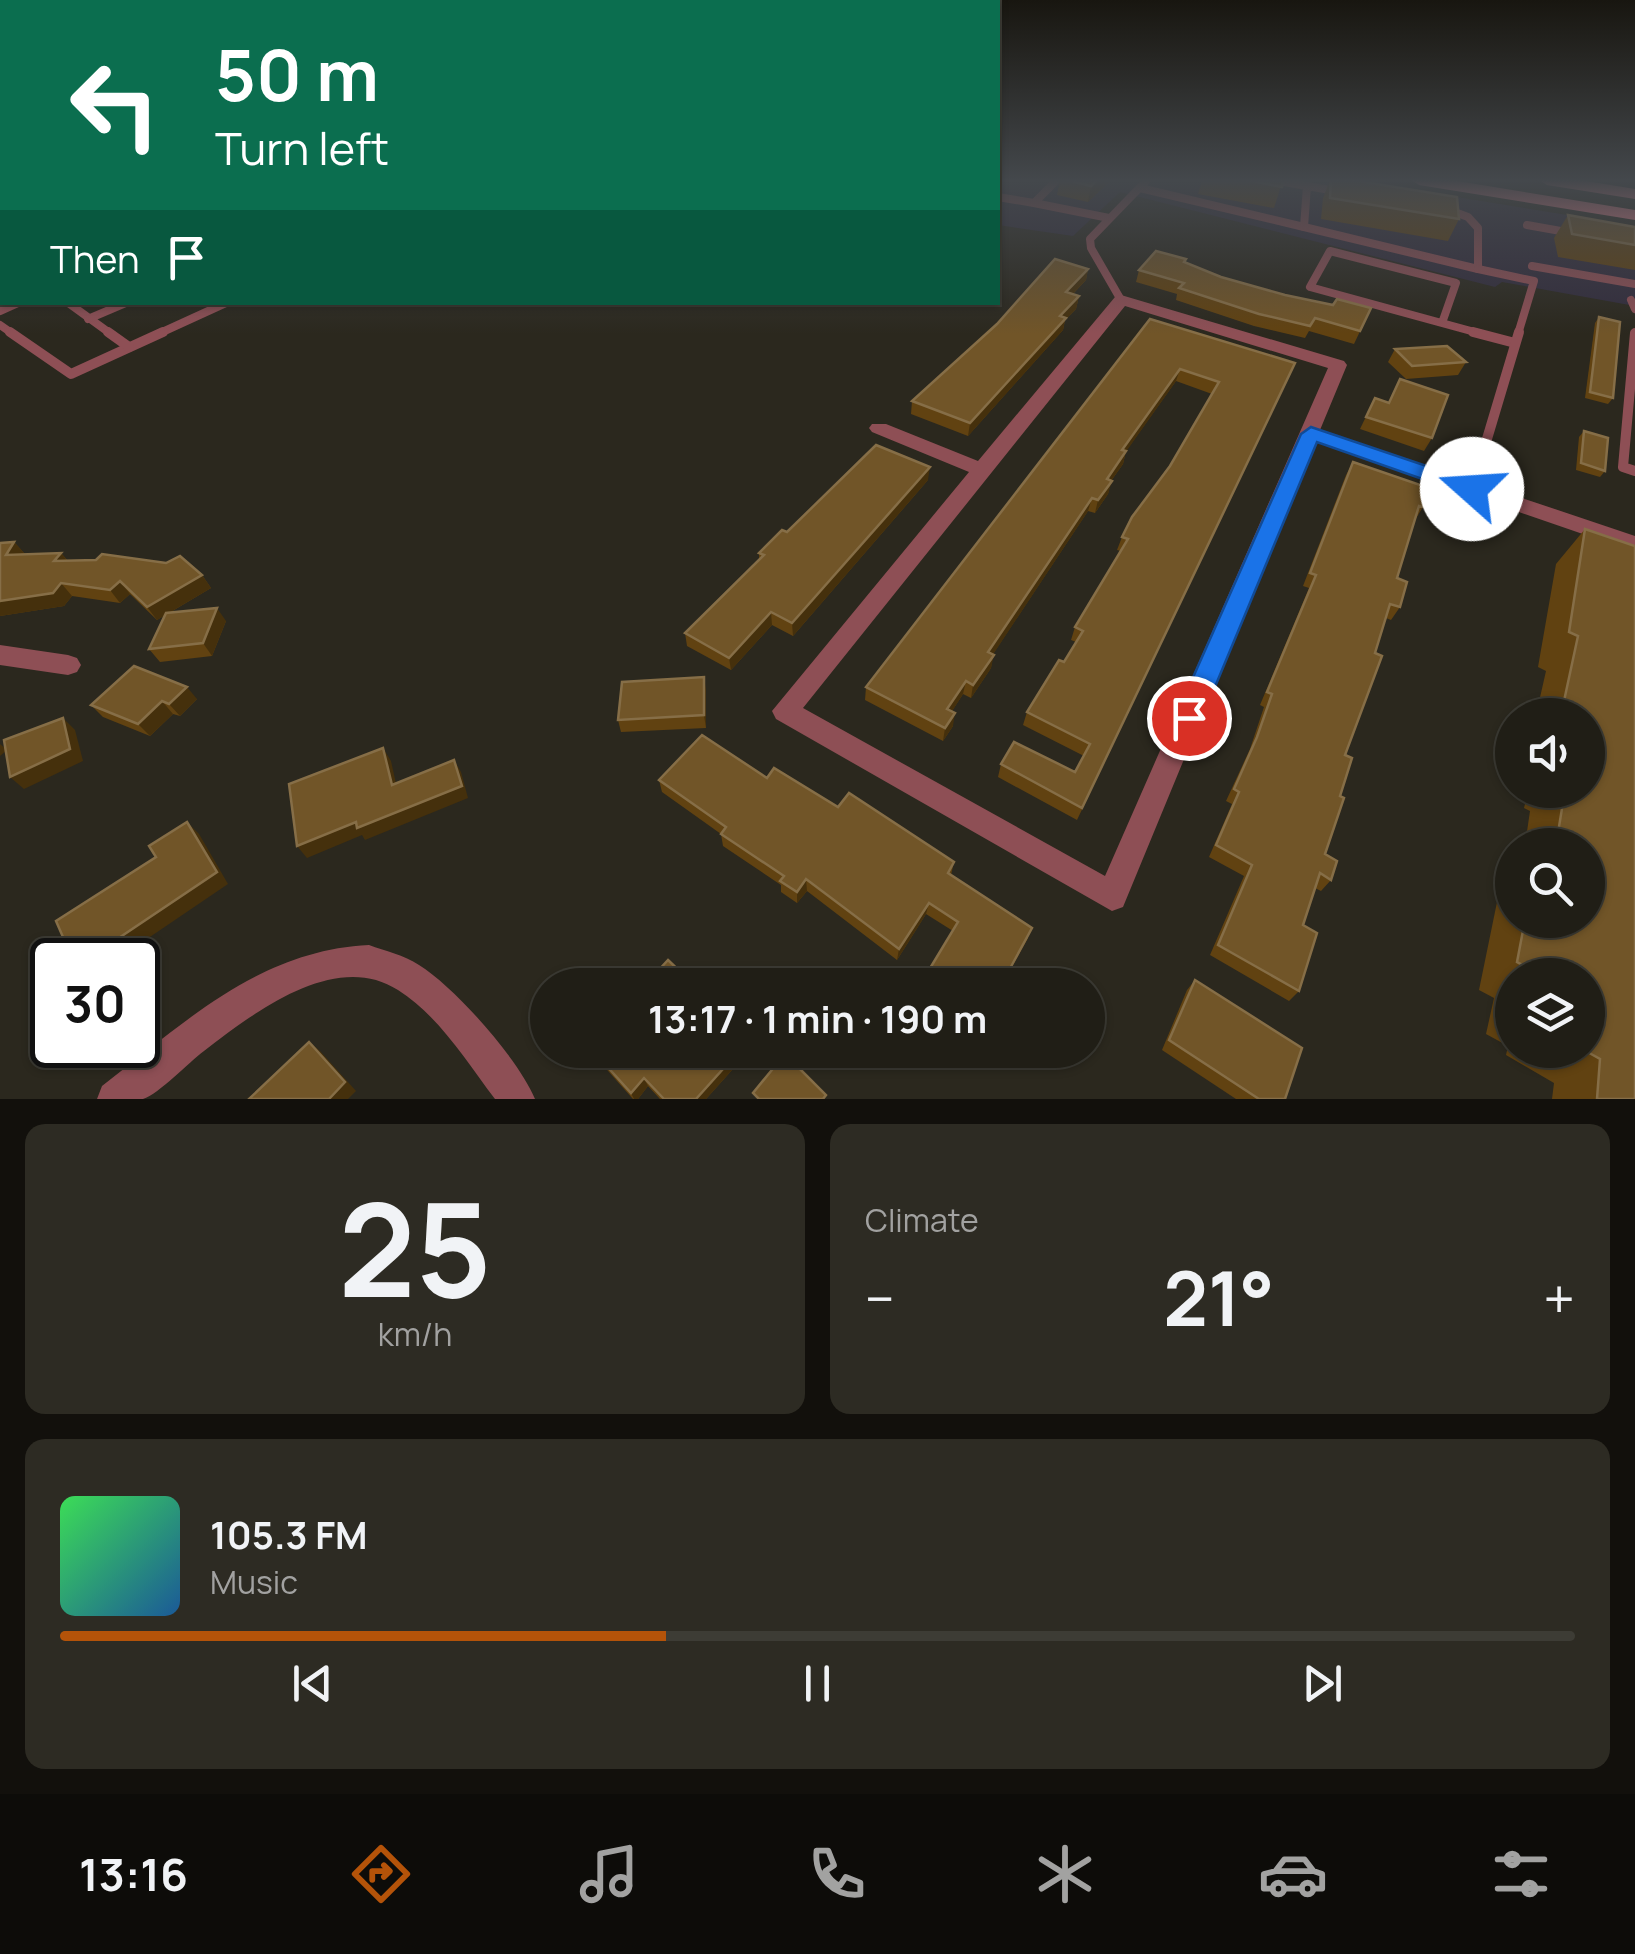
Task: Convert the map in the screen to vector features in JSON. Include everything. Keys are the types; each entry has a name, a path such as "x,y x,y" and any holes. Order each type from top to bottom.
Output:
{"street":[{"path":"1121,300 1338,365 1311,434 1112,896 785,711 1121,300"},
{"path":"879,428 982,470"},
{"path":"1311,434 1635,544"},
{"path":"0,655 68,665"},
{"path":"116,1099 275,982 330,963 363,962 407,976 449,1012 517,1099"}],"lane":[{"path":"1096,231 1090,238 1090,248 1121,300"},
{"path":"1322,231 1534,281 1472,489"},
{"path":"1478,269 1479,231"},
{"path":"1564,231 1586,235"},
{"path":"1442,323 1456,283 1330,251 1310,286 1366,302 1442,323 1516,343"},
{"path":"1532,266 1635,284"},
{"path":"72,305 129,348"},
{"path":"88,318 120,305"},
{"path":"0,325 71,374 222,305"},
{"path":"1635,334 1623,467 1635,471"}],"shaded area":[{"path":"1041,231 1078,231 1073,236"},
{"path":"1275,231 1635,231 1635,306 1502,282 1495,287"}],"building":[{"path":"1635,231 1635,245 1572,234"},
{"path":"1156,251 1186,259 1184,262 1221,277 1285,295 1333,305 1337,299 1371,308 1360,331 1315,318 1310,326 1259,314 1179,288 1184,283 1139,270"},
{"path":"1055,259 1088,269 1066,292 1079,296 1060,316 1066,318 970,423 912,401 997,324"},
{"path":"1599,317 1620,322 1613,398 1590,392"},
{"path":"1150,319 1295,363 1082,808 1001,764 1014,742 1075,772 1090,744 1027,712 1059,660 1064,662 1083,631 1075,627 1128,539 1122,537 1132,517 1170,466 1219,382 1180,369 1122,450 1126,451 1107,479 1112,481 1098,500 1092,498 988,652 994,655 973,685 966,681 947,709 955,713 945,728 866,687"},
{"path":"1447,346 1466,362 1412,366 1395,349"},
{"path":"1400,379 1448,395 1432,438 1366,417 1375,398 1389,403"},
{"path":"1584,431 1608,438 1605,471 1581,463"},
{"path":"876,445 930,467 792,623 771,612 729,658 685,633 764,555 759,553 782,530 787,532"},
{"path":"1353,462 1429,488 1423,507 1419,506 1397,578 1407,582 1400,607 1390,604 1375,653 1382,656 1345,755 1352,758 1340,796 1344,798 1325,854 1337,861 1331,880 1320,873 1303,925 1317,933 1299,991 1218,945 1252,865 1216,845 1239,792 1234,789 1272,694 1267,692 1316,575 1310,573"},
{"path":"1585,529 1635,546 1635,1099 1597,1099 1599,1068 1605,1068 1605,958 1518,958 1522,938 1605,938 1605,828 1559,828 1562,808 1605,808 1605,698 1565,698 1578,636 1569,632"},
{"path":"14,542 6,555 61,553 54,561 96,560 102,554 166,563 180,556 202,575 147,607 120,581 110,590 61,583 53,593 0,601 0,543"},
{"path":"217,608 203,643 149,649 166,613"},
{"path":"134,666 187,687 169,704 162,701 138,724 91,705"},
{"path":"704,677 704,715 618,720 622,682"},
{"path":"63,718 70,749 10,777 4,740"},
{"path":"702,735 767,778 774,768 838,807 849,793 954,862 948,873 1032,928 1010,968 930,968 958,922 929,903 899,949 806,879 797,892 780,881 784,876 721,834 726,827 659,780"},
{"path":"383,748 392,785 454,760 462,786 357,828 356,822 297,846 289,784"},
{"path":"187,822 217,872 119,938 63,938 56,921 156,857 149,846"},
{"path":"668,960 676,968 661,968"},
{"path":"1195,980 1302,1048 1285,1099 1259,1099 1169,1040"},
{"path":"309,1042 345,1082 329,1099 249,1099"},
{"path":"609,1068 724,1068 696,1099 664,1099 644,1078 631,1093"},
{"path":"774,1068 799,1068 826,1095 823,1099 759,1099 753,1093"}],"route":[{"path":"1189,718 1311,434 1472,489"}]}
